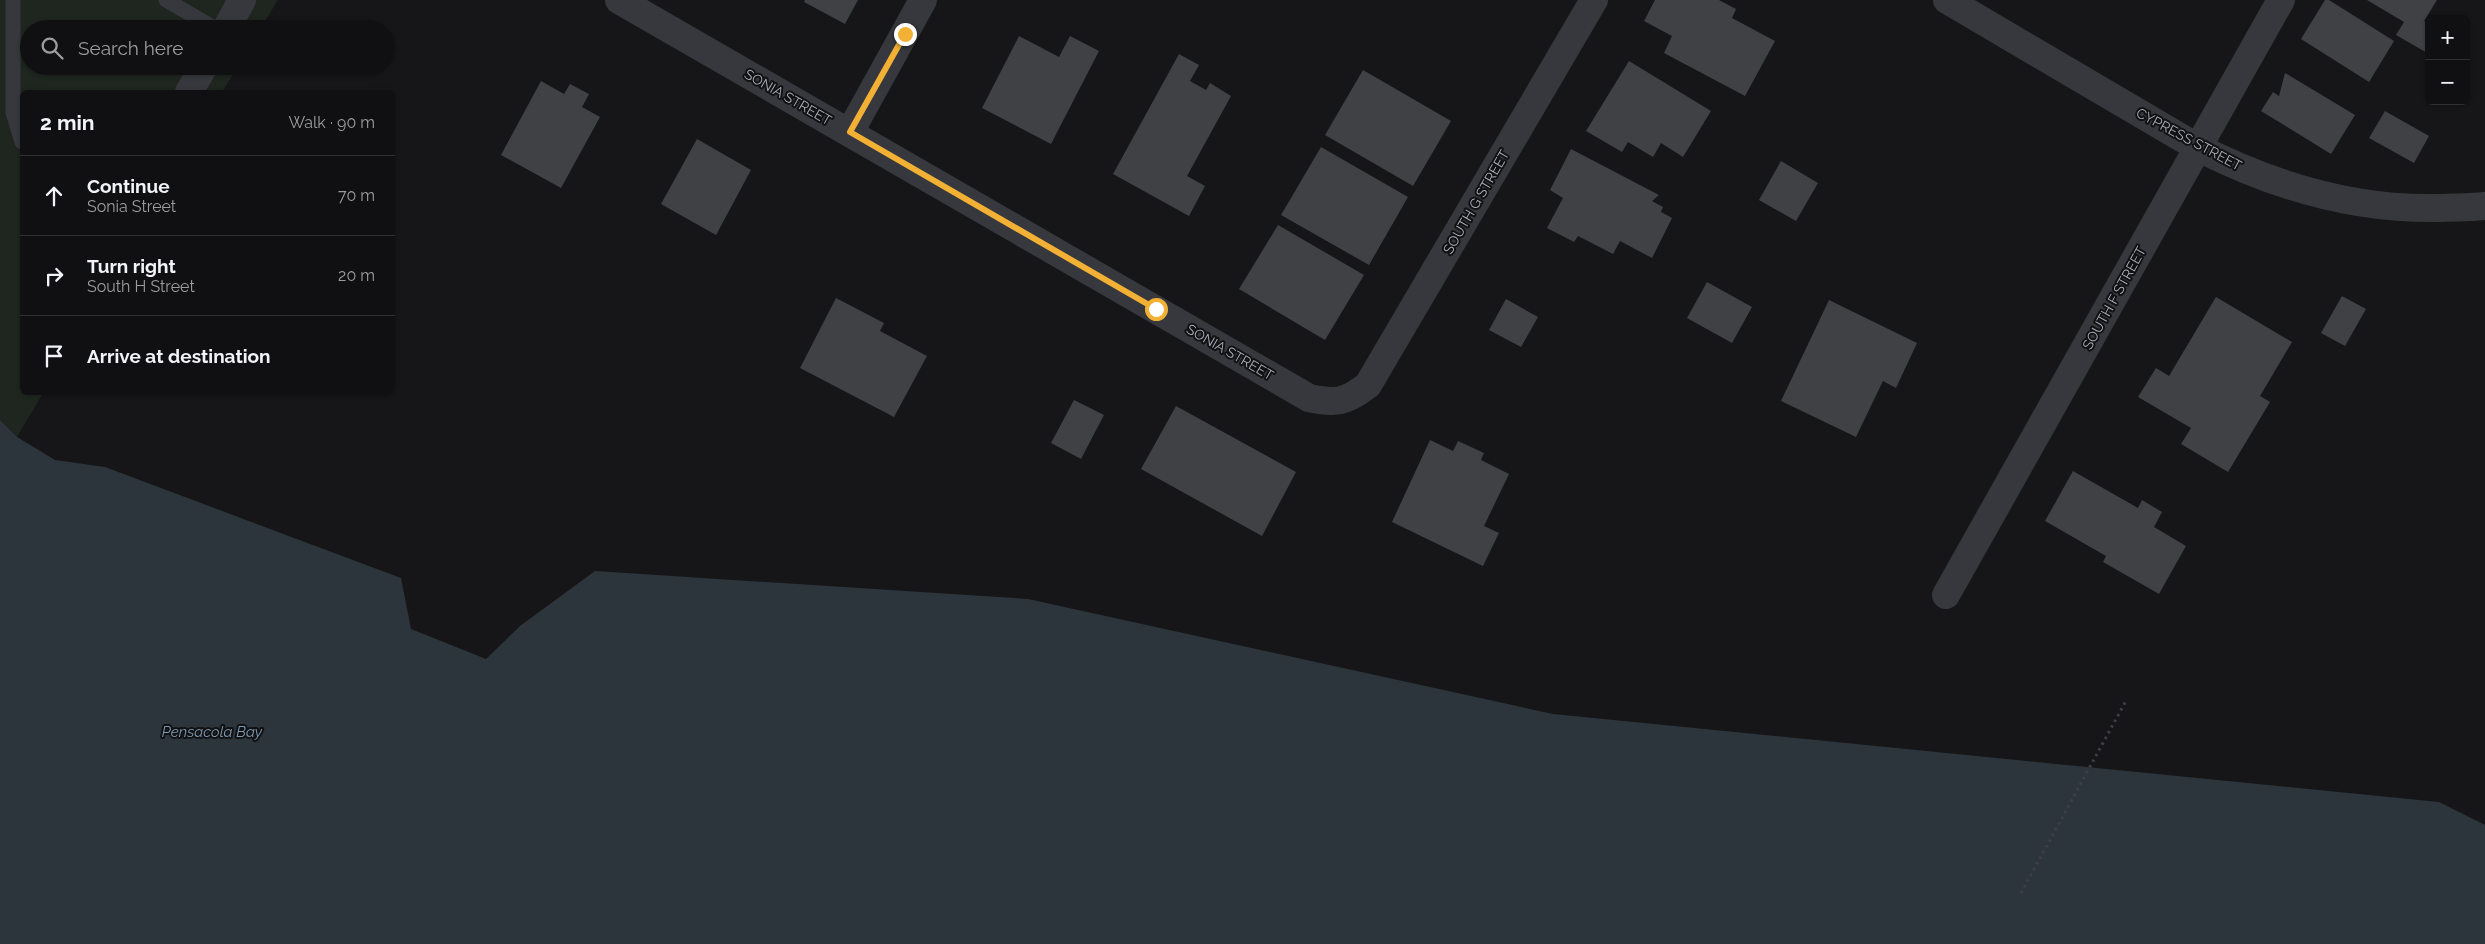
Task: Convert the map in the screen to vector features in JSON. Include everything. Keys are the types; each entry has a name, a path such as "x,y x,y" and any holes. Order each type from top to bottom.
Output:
{"street":[{"path":"231,20 242,0"},
{"name":"SONIA STREET","path":"619,0 1309,398 1330,402 1351,398"},
{"path":"850,132 924,0"},
{"name":"SOUTH G STREET","path":"1351,398 1368,386 1594,0"},
{"name":"CYPRESS STREET","path":"1947,0 2197,147 2227,162 2283,185 2341,200 2410,208 2485,206"},
{"name":"SOUTH F STREET","path":"1946,595 2281,0"},
{"path":"190,90 199,75"}],"lane":[{"path":"13,0 13,112 20,135"},
{"path":"166,0 200,20"}],"path":[{"path":"2021,893 2127,699"}],"shaded area":[{"path":"0,0 278,0 266,20 20,20 20,75 232,75 223,90 20,90 20,395 42,395 17,437 0,420"}],"water":[{"name":"Pensacola Bay","path":"0,420 17,437 55,460 105,467 401,578 411,629 486,659 520,626 595,571 1028,599 1553,714 2439,802 2485,825 2485,944 0,944"}],"building":[{"path":"805,0 858,0 845,24 804,2"},
{"path":"1655,0 1719,0 1736,9 1732,18 1775,41 1745,96 1664,53 1672,36 1644,21"},
{"path":"2325,0 2329,0 2394,41 2369,82 2301,39"},
{"path":"2367,0 2437,0 2428,15 2425,15 2425,52 2396,35 2404,22"},
{"path":"1019,36 1059,57 1070,36 1099,51 1051,144 982,108"},
{"path":"1179,54 1199,65 1190,81 1206,90 1210,83 1231,96 1187,176 1205,186 1189,216 1113,174"},
{"path":"1629,61 1711,111 1683,157 1661,143 1653,157 1628,142 1622,152 1586,131"},
{"path":"1363,70 1451,121 1413,186 1325,135"},
{"path":"2285,73 2355,115 2331,154 2261,111 2273,92 2279,96"},
{"path":"541,81 564,94 570,84 589,94 582,107 600,117 561,188 501,155"},
{"path":"2385,111 2429,136 2414,163 2369,138"},
{"path":"697,139 751,170 716,235 661,204"},
{"path":"1321,147 1408,197 1369,265 1281,215"},
{"path":"1571,149 1659,195 1652,201 1663,207 1661,212 1672,218 1652,258 1620,241 1613,254 1578,236 1574,242 1547,228 1563,198 1550,190"},
{"path":"1781,161 1818,183 1796,221 1759,200"},
{"path":"1278,225 1364,275 1325,340 1239,289"},
{"path":"1707,282 1752,307 1732,343 1687,318"},
{"path":"2342,296 2366,309 2345,346 2321,333"},
{"path":"2216,297 2292,342 2260,396 2270,402 2228,472 2181,444 2191,428 2138,397 2156,368 2169,376"},
{"path":"836,298 884,323 880,331 927,356 894,417 800,368"},
{"path":"1506,299 1538,317 1521,347 1489,330"},
{"path":"1829,300 1917,343 1896,388 1883,381 1856,437 1781,401"},
{"path":"1074,400 1104,415 1081,459 1051,443"},
{"path":"1176,406 1296,472 1262,536 1141,469"},
{"path":"1430,440 1453,451 1458,441 1484,453 1481,460 1509,474 1484,526 1499,533 1483,566 1392,522"},
{"path":"2073,471 2138,508 2142,500 2162,512 2154,527 2186,546 2159,594 2103,562 2106,556 2045,521"}],"route":[{"path":"905,34 850,132 1156,309"}]}
